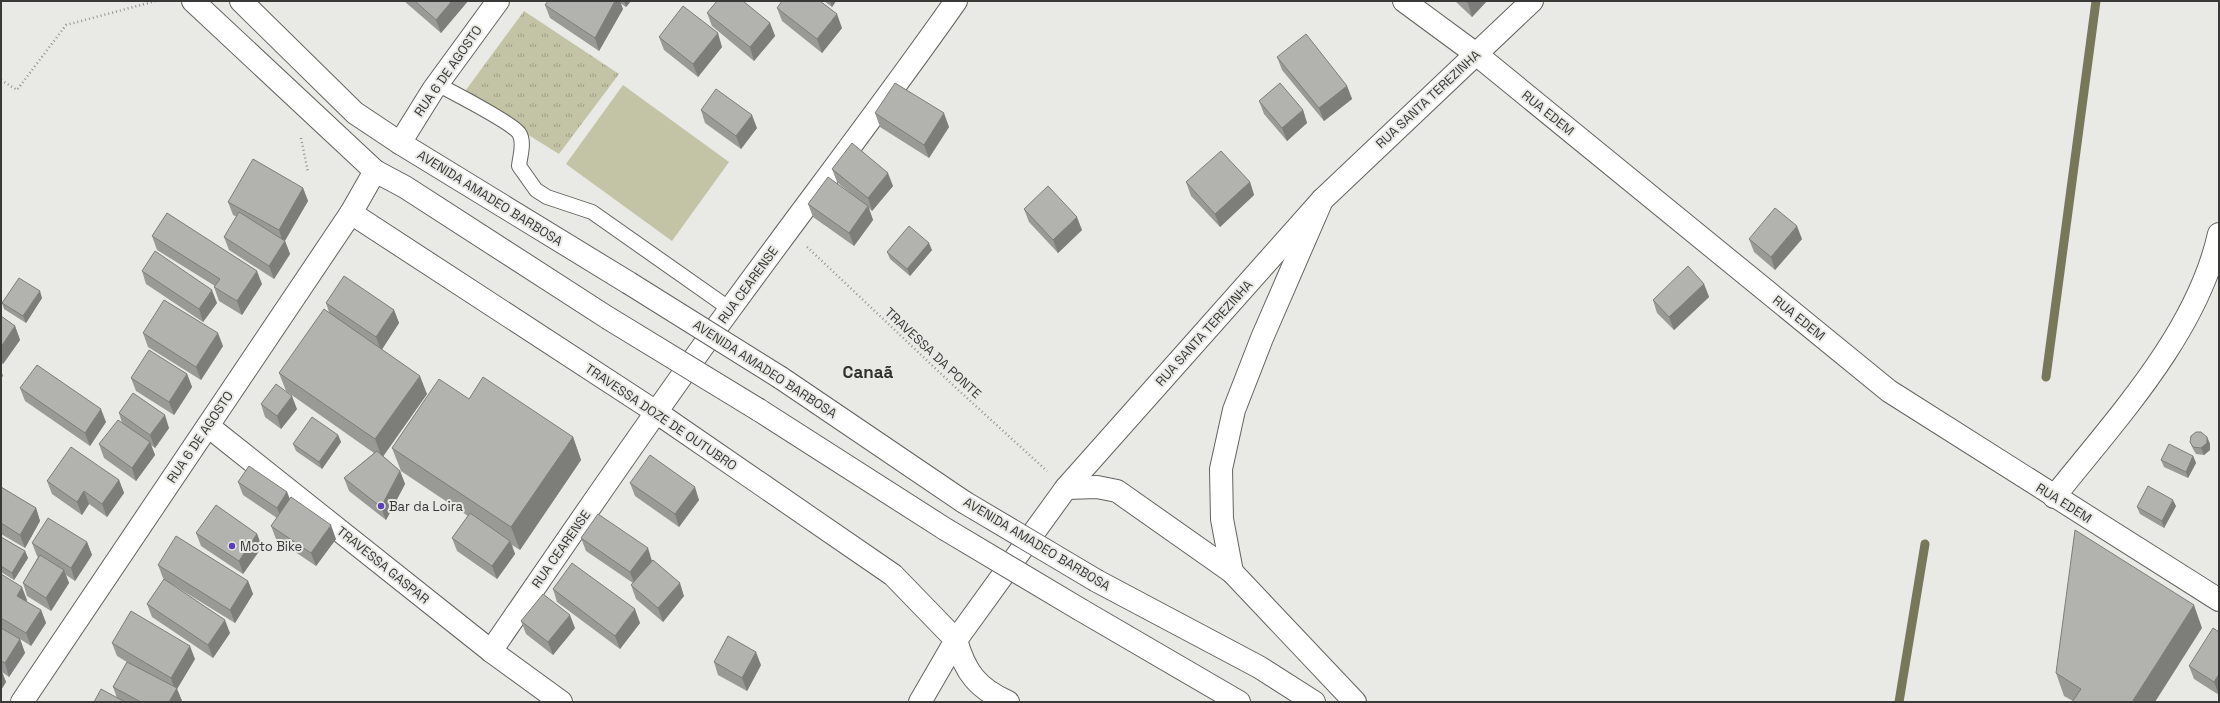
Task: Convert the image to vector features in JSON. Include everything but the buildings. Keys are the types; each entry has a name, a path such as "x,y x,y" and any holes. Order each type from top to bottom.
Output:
{"street":[{"path":"193,1 375,171 405,187 608,318 759,410 945,529 1239,702"},
{"name":"AVENIDA AMADEO BARBOSA","path":"241,1 355,112 400,142 781,378 964,502 1097,581 1259,667 1314,702"},
{"name":"RUA 6 DE AGOSTO","path":"400,142 437,84 498,1"},
{"name":"RUA CEARENSE","path":"491,651 656,412 730,309 896,86 956,1"},
{"name":"RUA EDEM","path":"1404,1 1476,54 1889,391 2054,497 2219,600"},
{"name":"RUA SANTA TEREZINHA","path":"920,702 956,640 1066,488 1322,200 1532,1"},
{"name":"RUA 6 DE AGOSTO","path":"22,702 351,213 375,171"},
{"path":"1232,572 1222,519 1221,469 1234,410 1262,338 1322,200"},
{"name":"TRAVESSA DOZE DE OUTUBRO","path":"351,213 656,412 893,575 956,640"},
{"path":"2054,497 2121,413 2180,332 2214,258 2219,234"},
{"name":"TRAVESSA GASPAR","path":"208,426 491,651 561,702"},
{"path":"1066,488 1097,487 1117,491 1232,572 1355,702"},
{"path":"956,640 962,660 972,678 986,689 1008,702"}],"lane":[{"path":"437,84 506,123 519,134 522,142 519,166 536,190 546,197 592,212 730,309"}],"path":[{"path":"1,80 17,90 66,25 156,1"},
{"name":"TRAVESSA DA PONTE","path":"789,230 949,382 1066,488"}],"green space":[{"path":"524,11 619,74 559,154 463,94"},
{"path":"623,85 729,162 672,241 566,164"}],"waterway":[{"path":"2046,377 2096,1"},
{"path":"1899,702 1925,544"}],"place":[{"name":"Bar da Loira","path":"381,506"},
{"name":"Moto Bike","path":"232,546"}],"district":[{"name":"Canaã","path":"868,372"}]}
